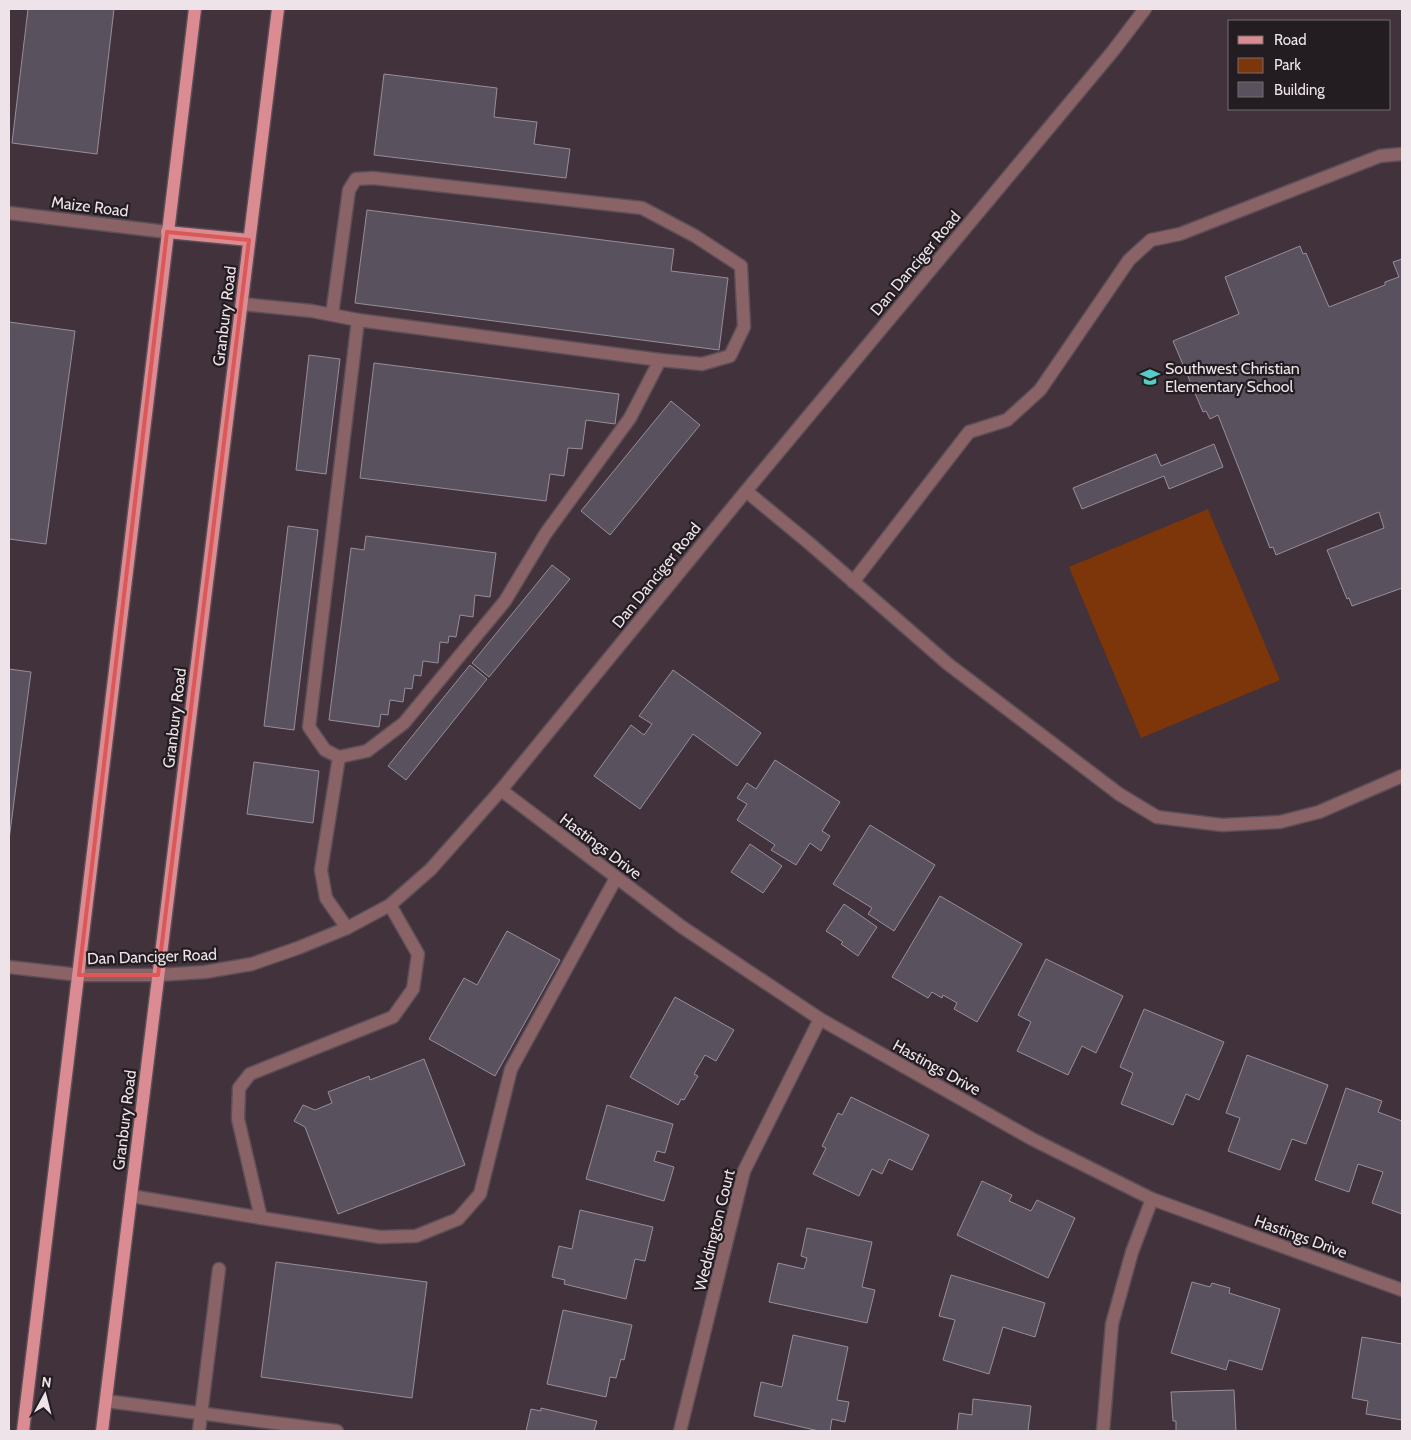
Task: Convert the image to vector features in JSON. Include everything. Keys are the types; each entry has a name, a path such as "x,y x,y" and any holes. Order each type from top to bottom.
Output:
{"main road":[{"path":"24,1431 195,9"},
{"name":"Granbury Road","path":"102,1431 278,9"},
{"path":"167,232 250,240"}],"street":[{"name":"Dan Danciger Road","path":"9,967 80,975 158,975 206,972 252,964 298,948 347,928 390,904 431,868 501,790 746,491 1107,58 1145,9"},
{"path":"853,582 969,432 1007,420 1040,390 1129,260 1150,240 1180,234 1380,156 1402,154"},
{"path":"242,304 312,311 332,315 358,320 702,364 730,356 744,327 741,266 695,236 642,208 373,178 356,179 349,190 332,315"},
{"name":"Maize Road","path":"9,213 167,232"},
{"path":"358,320 309,726 326,750 339,757 367,751 404,723 505,601 546,533 630,418 660,360"},
{"path":"746,491 948,664 1119,794 1157,818 1222,825 1280,822 1319,812 1402,776"},
{"path":"339,757 321,870 326,898 347,928"},
{"name":"Hastings Drive","path":"501,790 682,927 820,1020 1032,1139 1152,1199 1402,1290"},
{"path":"131,1196 380,1237 416,1236 458,1219 480,1194 511,1070 616,878"},
{"path":"261,1218 238,1119 238,1088 250,1074 393,1017 413,989 418,954 390,904"},
{"name":"Weddington Court","path":"680,1431 744,1171 820,1020"},
{"path":"1103,1431 1112,1324 1132,1252 1152,1199"},
{"path":"199,1431 218,1269"},
{"path":"106,1401 337,1431"}],"highlighted area":[{"path":"167,232 249,240 158,975 79,975"}],"green space":[{"path":"1208,509 1280,680 1141,738 1069,567"}],"building":[{"path":"28,9 114,9 97,154 12,143"},
{"path":"384,74 497,88 494,117 537,122 534,144 570,149 566,178 374,155"},
{"path":"367,210 674,249 671,271 728,278 719,350 355,303"},
{"path":"1300,246 1303,254 1306,253 1329,307 1385,285 1385,282 1399,277 1393,262 1402,259 1402,588 1352,606 1349,598 1347,599 1327,550 1384,528 1379,512 1276,555 1273,547 1270,548 1218,415 1210,419 1206,411 1203,412 1173,341 1239,314 1225,277"},
{"path":"9,322 75,331 46,544 9,539"},
{"path":"309,355 340,359 326,474 296,470"},
{"path":"374,363 619,394 615,424 586,420 582,449 568,448 564,476 550,474 546,501 360,478"},
{"path":"671,401 700,425 610,535 581,511"},
{"path":"1214,444 1223,467 1169,489 1164,476 1082,509 1073,488 1156,454 1161,466"},
{"path":"288,526 318,530 294,730 264,726"},
{"path":"366,536 496,553 490,597 475,595 473,617 460,615 456,637 449,636 448,643 440,642 438,663 423,661 421,676 414,675 412,689 405,688 403,702 390,700 388,715 381,714 379,727 329,720 351,548 364,550"},
{"path":"552,565 570,579 489,677 472,663"},
{"path":"470,665 487,679 406,780 388,766"},
{"path":"9,669 31,672 9,840"},
{"path":"673,670 761,733 737,766 693,734 640,809 594,776 631,725 644,735 652,724 639,716"},
{"path":"775,760 840,802 822,831 830,836 821,851 810,843 796,865 771,850 775,845 737,820 747,804 737,798 747,783 756,789"},
{"path":"254,762 319,771 313,823 247,814"},
{"path":"870,825 935,865 894,931 868,914 872,908 833,884"},
{"path":"750,844 782,866 763,893 731,872"},
{"path":"940,896 1022,944 977,1022 954,1009 957,1003 943,995 942,998 932,992 928,998 892,977"},
{"path":"844,904 877,927 858,956 841,944 843,942 826,931"},
{"path":"507,931 560,960 495,1076 429,1039 464,978 477,985"},
{"path":"1046,959 1123,996 1096,1053 1082,1046 1068,1075 1017,1051 1031,1022 1018,1015"},
{"path":"675,997 734,1030 716,1061 705,1055 694,1074 698,1076 684,1100 681,1099 678,1105 630,1077"},
{"path":"1144,1009 1224,1042 1199,1100 1186,1094 1173,1125 1121,1104 1133,1073 1120,1067"},
{"path":"1247,1055 1328,1085 1306,1144 1292,1139 1280,1170 1228,1151 1240,1118 1226,1113"},
{"path":"424,1059 465,1165 338,1214 305,1127 294,1121 303,1105 315,1110 332,1103 328,1092 369,1076 370,1080"},
{"path":"1346,1088 1382,1101 1378,1112 1402,1121 1402,1214 1372,1203 1383,1172 1358,1164 1349,1192 1315,1180"},
{"path":"851,1097 929,1135 912,1170 889,1159 882,1174 872,1169 859,1196 813,1174 826,1148 822,1146 838,1113 842,1115"},
{"path":"607,1105 673,1124 665,1153 657,1151 654,1161 674,1167 664,1201 586,1179"},
{"path":"982,1181 1012,1195 1009,1201 1031,1211 1037,1200 1075,1218 1048,1278 957,1235"},
{"path":"580,1210 653,1227 645,1261 635,1259 626,1299 564,1284 565,1280 552,1277 559,1246 572,1249"},
{"path":"807,1228 872,1242 862,1287 875,1290 867,1323 769,1302 778,1263 804,1269 807,1258 801,1256"},
{"path":"276,1262 427,1282 412,1398 261,1377"},
{"path":"951,1275 1045,1303 1035,1337 1003,1327 989,1374 943,1360 955,1320 939,1316"},
{"path":"1192,1282 1210,1287 1212,1283 1230,1288 1229,1293 1280,1309 1262,1370 1229,1360 1226,1370 1171,1353"},
{"path":"563,1310 632,1325 624,1360 621,1359 616,1378 610,1377 606,1397 547,1384"},
{"path":"793,1335 848,1347 837,1400 849,1402 845,1422 832,1419 830,1431 819,1431 754,1416 761,1382 782,1387"},
{"path":"1362,1337 1402,1344 1402,1420 1366,1414 1368,1401 1352,1398"},
{"path":"1234,1390 1236,1431 1176,1431 1176,1421 1173,1421 1171,1392"},
{"path":"973,1399 1031,1406 1028,1431 957,1431 959,1413 972,1415"},
{"path":"541,1408 597,1421 594,1431 526,1431 531,1409 541,1411"}],"place":[{"name":"Southwest Christian Elementary School","path":"1150,377"}]}
